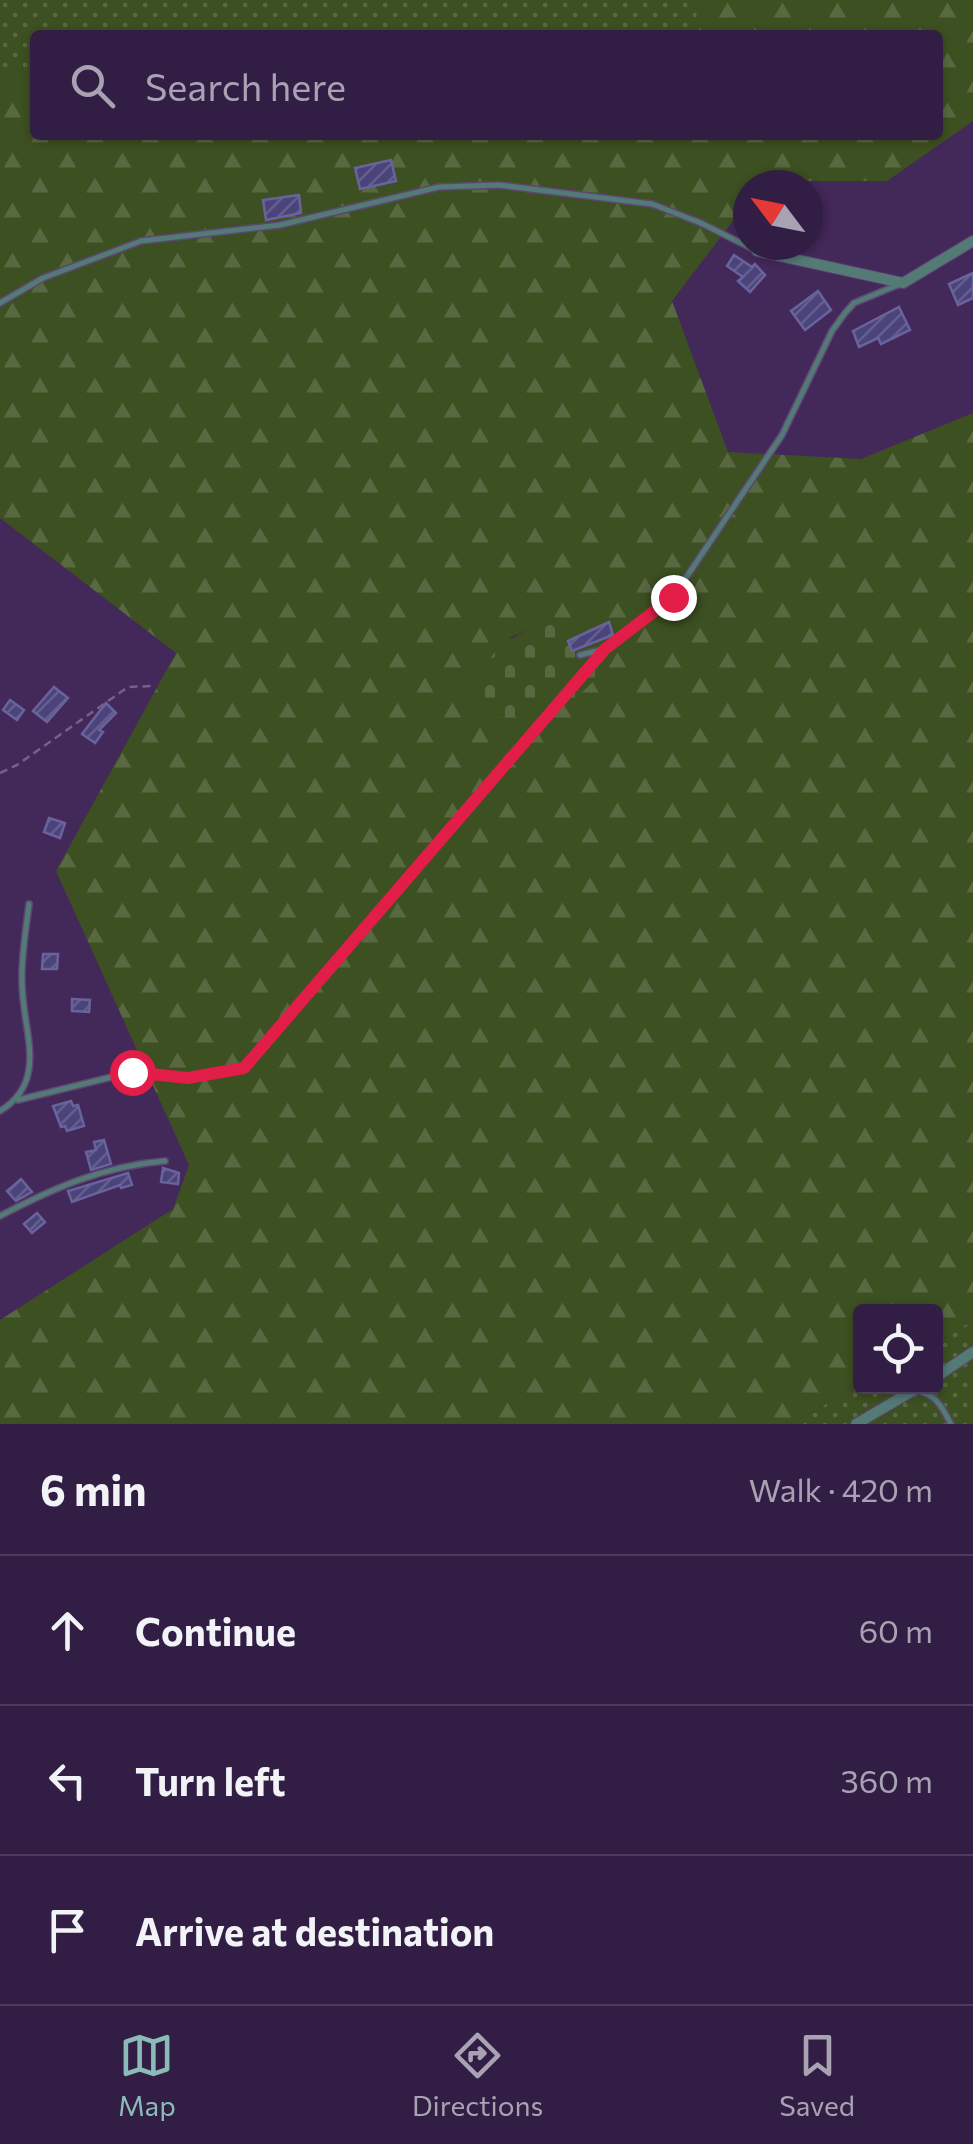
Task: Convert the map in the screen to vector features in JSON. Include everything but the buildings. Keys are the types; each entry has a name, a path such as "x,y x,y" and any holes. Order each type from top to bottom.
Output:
{"street":[{"path":"799,260 903,282 973,241"},
{"path":"943,1372 973,1352"},
{"path":"856,1424 909,1394"}],"lane":[{"path":"0,303 43,278 141,241 280,225 380,198 439,187 499,185 652,204 733,239"},
{"path":"580,656 605,649 673,597 782,435 845,312 854,303 903,282"},
{"path":"18,1100 30,1076 22,983 28,904"},
{"path":"0,1112 18,1100 132,1072"},
{"path":"0,1216 70,1180 165,1160"},
{"path":"931,1394 951,1424"}],"path":[{"path":"132,1072 188,1078 244,1068 605,649"},
{"path":"0,773 128,687 152,686"}],"green space":[{"path":"0,0 698,0 695,30 30,30 30,67 0,73"},
{"path":"698,0 973,0 973,121 887,181 823,181 823,170 733,170 733,221 672,301 728,452 861,459 973,413 973,1320 943,1339 943,1304 853,1304 853,1389 791,1424 0,1424 0,1320 173,1209 189,1165 56,871 176,653 0,518 0,73 30,67 30,140 943,140 943,30 695,30","holes":["557,617 572,644 595,664 509,638"]},
{"path":"557,617 566,623 572,644 595,664 595,680 576,698 503,718 480,712 471,695 493,654 527,630"},
{"path":"973,1320 973,1424 791,1424 853,1389 853,1394 943,1394 943,1339"}],"route":[{"path":"132,1072 188,1078 244,1068 605,649 673,597"}]}
